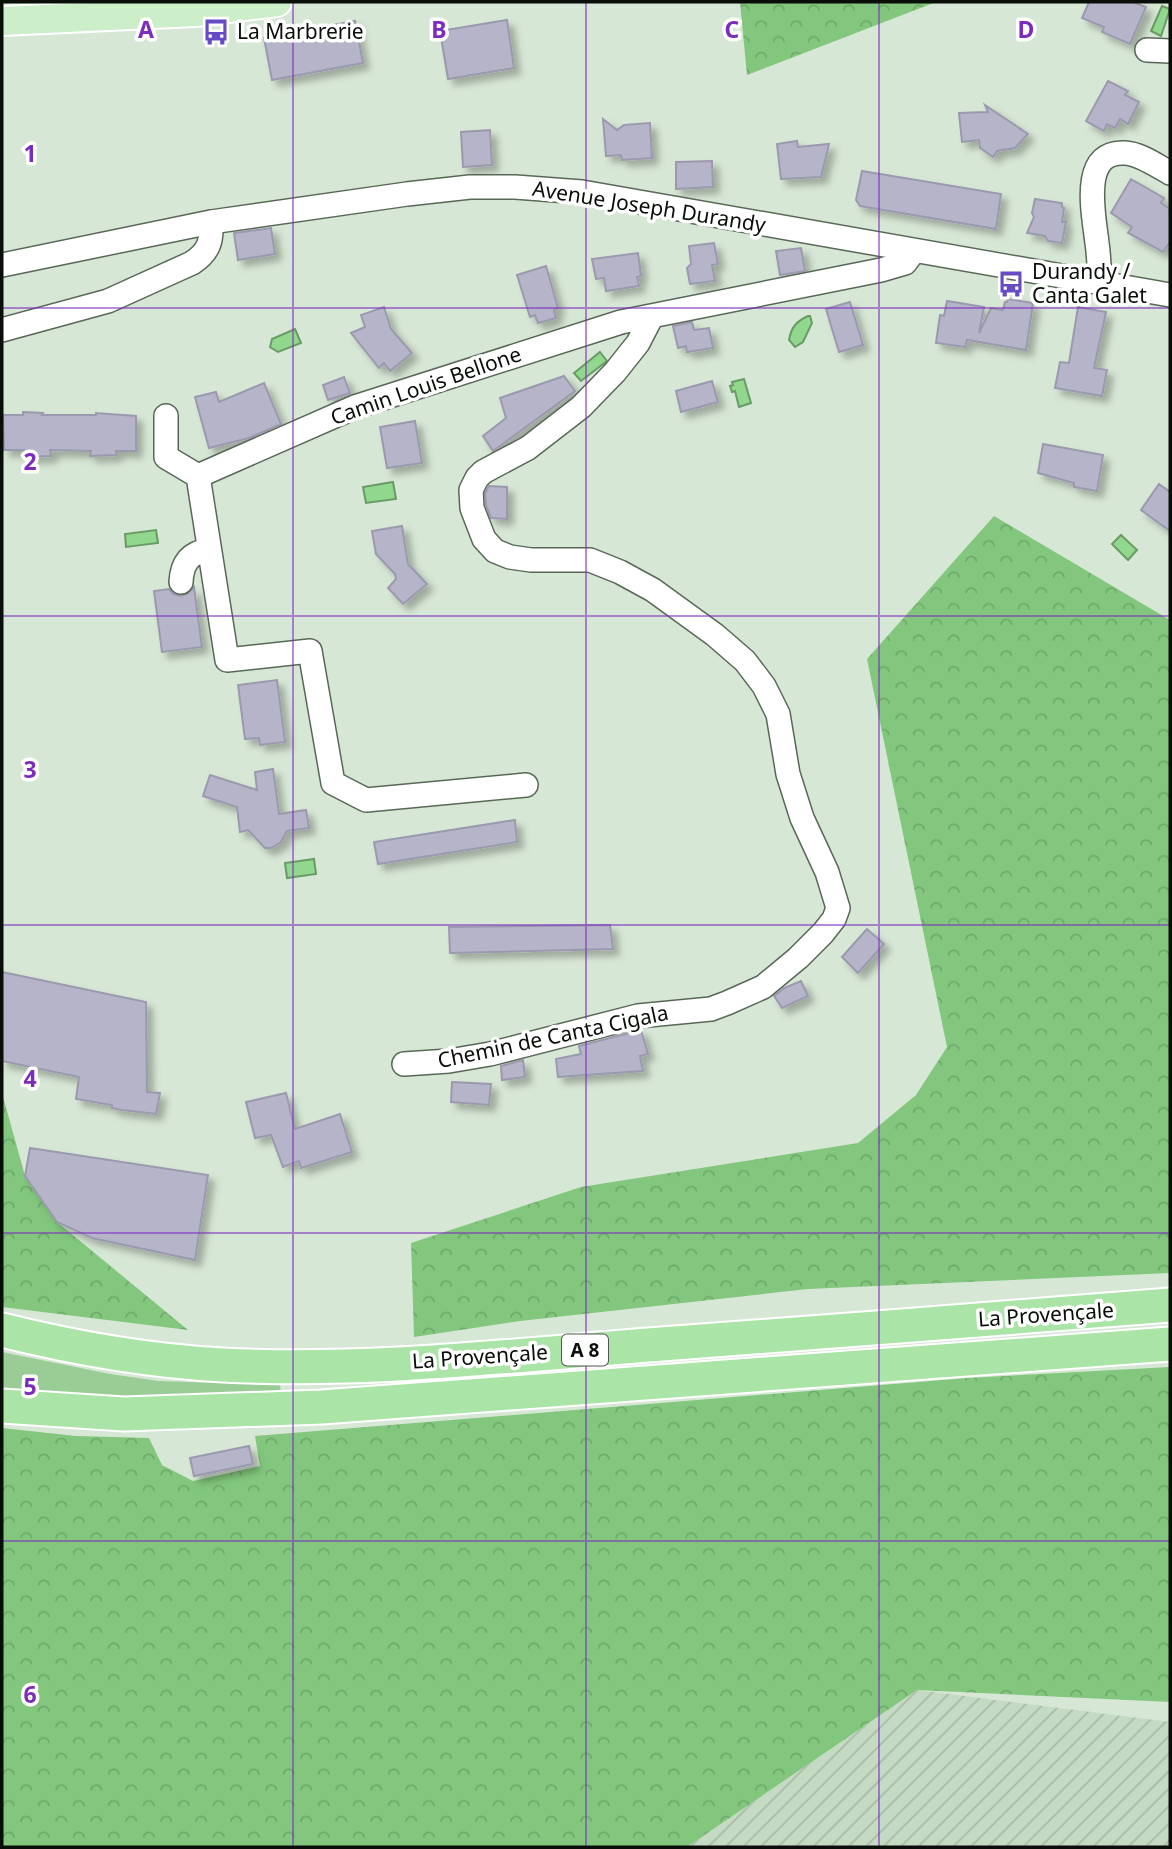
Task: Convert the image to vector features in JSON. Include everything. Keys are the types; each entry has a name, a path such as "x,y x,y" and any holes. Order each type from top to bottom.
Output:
{"highway":[{"name":"La Provençale","path":"2,1330 136,1357 222,1365 312,1366 475,1359 1170,1305"},
{"name":"La Provençale","path":"2,1406 124,1414 322,1407 1170,1344"}],"main road":[{"path":"2,21 196,12 276,2"}],"street":[{"path":"1147,50 1170,51"},
{"path":"1100,281 1093,208 1093,177 1099,163 1113,153 1125,153 1137,155 1170,173"},
{"name":"Avenue Joseph Durandy","path":"2,265 211,222 407,194 470,187 515,187 582,192 1170,295"},
{"path":"2,330 108,301 192,262 203,256 209,246 211,222"},
{"name":"Camin Louis Bellone","path":"198,476 355,407 621,322 880,270 905,263 914,251"},
{"name":"Chemin de Canta Cigala","path":"404,1064 449,1061 490,1054 638,1016 711,1009 763,986 790,965 823,933 834,919 838,908 835,893 802,818 788,774 778,714 764,686 745,661 675,606 620,572 590,560 531,560 510,558 495,551 484,539 472,508 471,491 477,478 491,467 528,448 581,407 615,372 638,343 652,316"},
{"path":"166,416 166,457 198,476 227,660 310,651 332,783 366,800 526,785"},
{"path":"181,582 185,562 192,554 208,550"}],"shaded area":[{"path":"1162,6 1170,9 1161,36 1151,31"},
{"path":"808,316 812,323 803,342 795,347 789,340 791,331 798,322"},
{"path":"295,329 301,343 278,352 270,347 272,339"},
{"path":"600,352 607,361 581,381 574,373"},
{"path":"744,379 751,403 739,407 735,391 732,392 730,386 733,385 732,382"},
{"path":"393,482 396,499 366,503 363,487"},
{"path":"156,530 158,543 126,547 125,534"},
{"path":"1121,535 1137,550 1128,560 1112,544"},
{"path":"314,859 316,874 287,878 285,863"},
{"path":"2,1352 159,1381 280,1385 281,1394 99,1399 15,1392 2,1390"},
{"path":"917,1690 1170,1722 1170,1847 687,1847"}],"green space":[{"path":"740,2 936,2 747,75"},
{"path":"994,516 1170,620 1170,1273 808,1289 520,1321 414,1337 411,1243 581,1187 858,1143 916,1095 947,1047 867,659"},
{"path":"2,1093 25,1176 57,1222 188,1330 2,1307"},
{"path":"1170,1367 1170,1702 917,1690 687,1847 2,1847 2,1428 76,1436 149,1438 162,1465 193,1481 260,1466 255,1436 967,1378"}],"building":[{"path":"1089,2 1133,2 1146,7 1130,44 1102,32 1104,27 1082,18"},
{"path":"507,20 514,68 448,79 440,31"},
{"path":"355,21 363,63 272,80 264,38"},
{"path":"1108,81 1128,91 1125,95 1139,102 1128,124 1120,119 1115,128 1107,124 1104,131 1086,121"},
{"path":"985,105 1028,134 1015,148 997,151 993,157 980,148 979,140 962,142 959,113 988,112"},
{"path":"603,119 617,130 624,125 650,123 652,158 622,160 621,155 606,156"},
{"path":"490,130 492,165 463,167 461,132"},
{"path":"797,141 798,147 829,144 821,177 781,179 777,144"},
{"path":"712,161 713,187 676,189 676,162"},
{"path":"862,171 1001,194 996,229 860,206 856,200"},
{"path":"1131,179 1164,198 1161,203 1170,209 1170,242 1163,252 1128,233 1132,227 1111,213"},
{"path":"1035,199 1062,203 1062,222 1066,222 1062,243 1027,233 1034,217 1032,213"},
{"path":"271,228 275,254 238,260 234,233"},
{"path":"714,243 718,264 712,265 715,281 690,284 687,268 691,264 689,246"},
{"path":"801,248 805,271 780,275 776,251"},
{"path":"638,253 641,276 637,277 639,286 606,291 604,278 596,279 592,259"},
{"path":"546,266 558,308 554,310 556,318 538,323 535,315 530,317 517,275"},
{"path":"1008,299 1033,303 1026,350 967,340 965,347 936,343 940,315 944,316 947,301 984,307 979,333 991,308 1003,310"},
{"path":"850,302 863,345 839,352 826,309"},
{"path":"384,307 391,329 412,353 390,371 384,363 379,368 351,333 365,327 361,315"},
{"path":"1078,307 1106,312 1094,368 1107,370 1102,396 1055,388 1060,362 1069,363"},
{"path":"692,322 694,330 709,328 713,348 687,352 686,346 678,348 673,326"},
{"path":"564,376 575,391 493,451 483,436 506,418 500,398"},
{"path":"344,377 350,393 328,400 323,385"},
{"path":"712,381 718,402 681,412 676,391"},
{"path":"264,383 281,424 249,438 209,448 195,397 216,392 219,402"},
{"path":"23,412 43,413 42,415 96,413 136,416 136,451 116,451 116,455 90,456 91,451 50,450 51,456 24,457 24,450 4,450 3,415 23,415"},
{"path":"415,421 422,463 387,468 380,427"},
{"path":"1043,444 1103,455 1097,491 1074,487 1074,483 1038,473"},
{"path":"1159,484 1170,492 1170,531 1141,510"},
{"path":"489,486 507,487 507,519 491,518 485,493"},
{"path":"402,526 408,564 427,584 403,604 388,588 396,579 395,574 376,554 372,531"},
{"path":"194,587 202,647 162,652 154,591 169,589 180,596 187,594"},
{"path":"277,680 285,742 260,745 259,738 245,739 238,685"},
{"path":"273,769 279,814 306,810 309,828 287,831 281,842 271,848 265,848 248,830 240,832 237,807 203,796 210,775 257,790 255,772"},
{"path":"515,820 517,842 378,864 374,842"},
{"path":"610,925 613,949 450,953 449,927"},
{"path":"867,929 884,944 858,973 842,957"},
{"path":"2,972 146,1002 147,1092 160,1093 156,1114 122,1110 112,1108 112,1105 76,1099 79,1077 2,1061"},
{"path":"801,981 808,996 782,1008 774,996 784,988"},
{"path":"641,1030 648,1054 640,1056 643,1071 558,1077 556,1059 581,1054 579,1046"},
{"path":"523,1060 525,1077 502,1080 501,1066"},
{"path":"452,1082 491,1084 489,1105 451,1102"},
{"path":"286,1093 295,1129 340,1114 352,1152 301,1168 299,1161 283,1167 271,1135 255,1138 246,1102"},
{"path":"30,1148 208,1175 195,1260 92,1238 57,1222 25,1176"},
{"path":"249,1446 253,1464 194,1476 190,1458"}],"place":[{"name":"La Marbrerie","path":"216,32"},
{"name":"Durandy / Canta Galet","path":"1011,284"}]}
